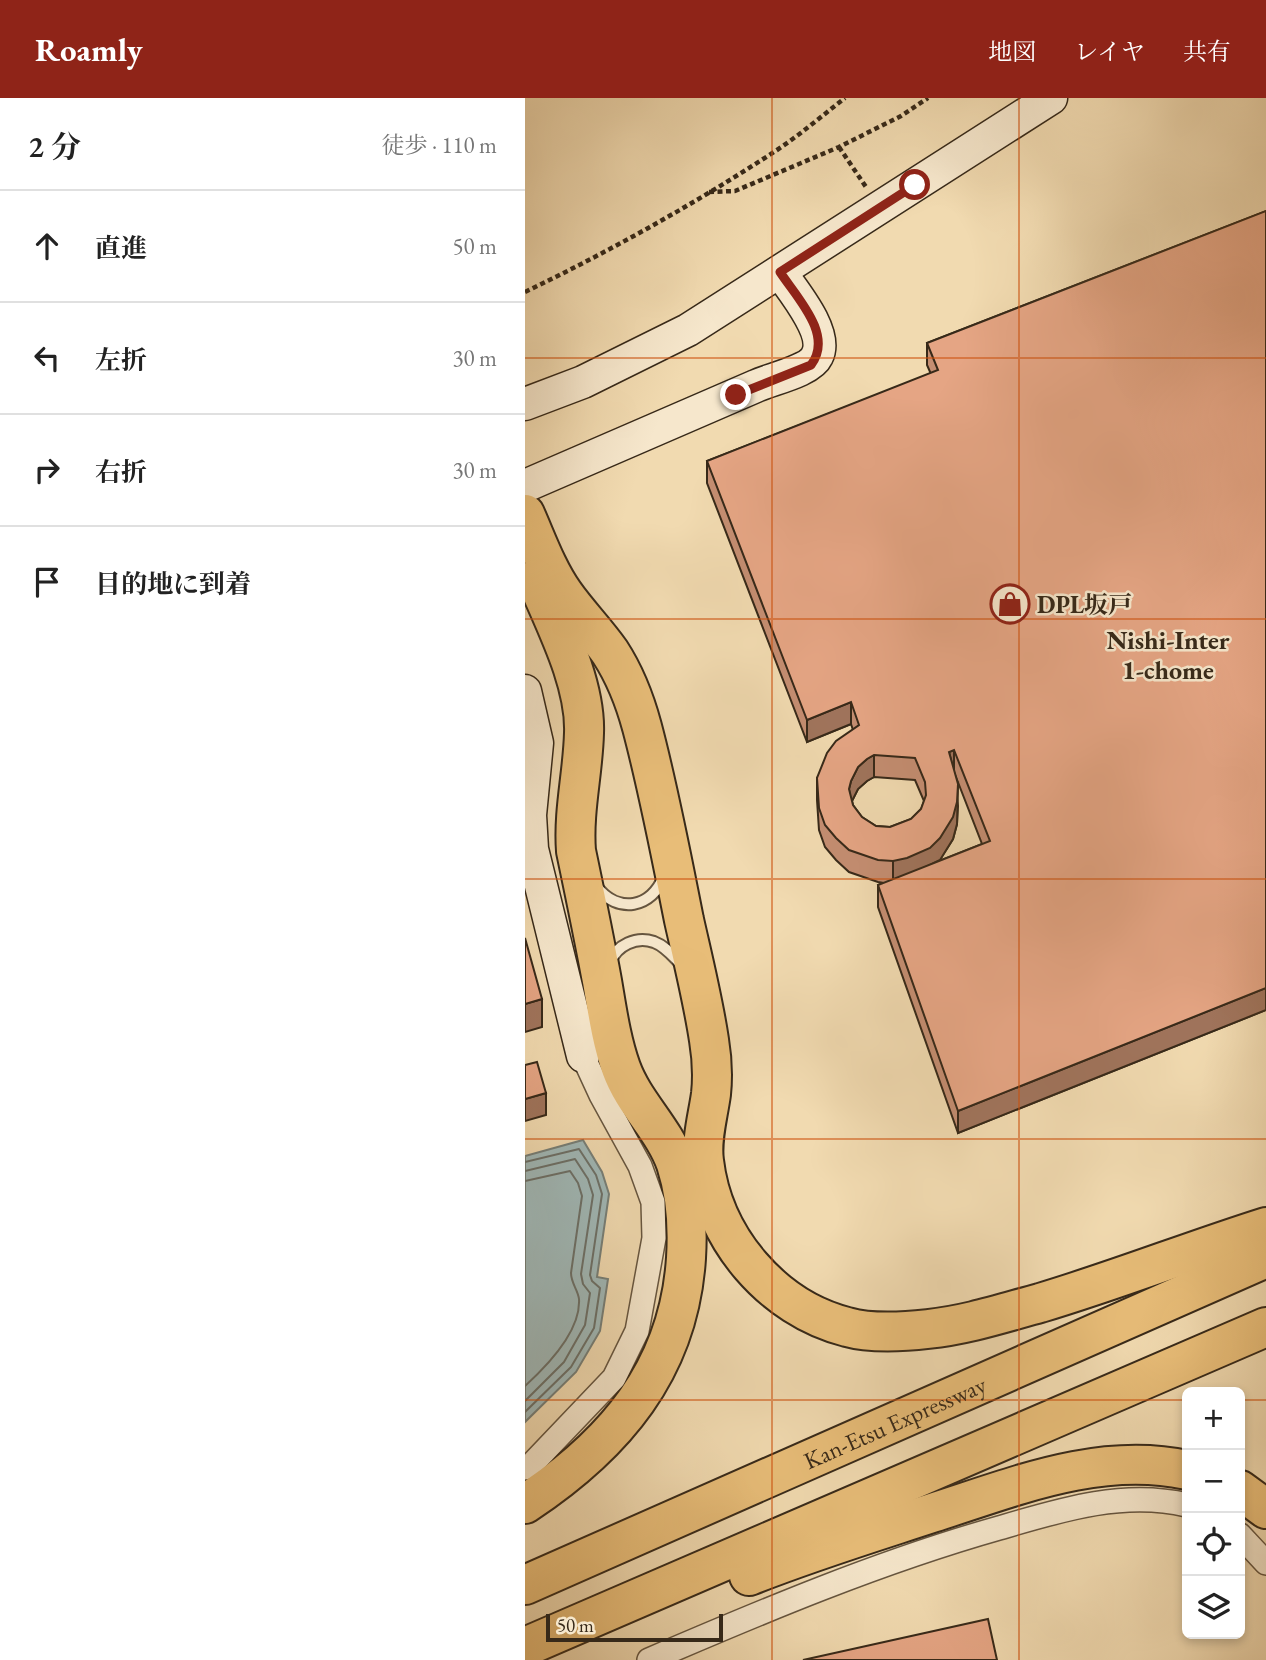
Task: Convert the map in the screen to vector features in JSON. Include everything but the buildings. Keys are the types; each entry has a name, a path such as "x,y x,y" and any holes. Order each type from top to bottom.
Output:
{"highway":[{"path":"525,514 551,573 563,593 621,669 642,726 672,857 713,1065 704,1160 710,1188 725,1226 758,1274 779,1294 824,1319 848,1328 881,1332 926,1329 974,1322 1104,1284 1266,1227"},
{"path":"525,554 554,621 575,677 582,705 584,731 574,824 576,851 609,1021 621,1069 633,1093 667,1143 682,1183 687,1240 685,1283 676,1321 661,1361 642,1394 619,1425 587,1459 525,1504"},
{"name":"Kan-Etsu Expressway","path":"525,1585 1266,1258"},
{"path":"525,1647 1266,1326"},
{"path":"538,1660 761,1571 878,1530 1075,1469 1130,1463 1182,1469"},
{"path":"1245,1494 1266,1509"}],"street":[{"path":"525,404 583,382 688,330 1051,98"},
{"path":"525,486 811,365 818,355 820,340 813,322 780,272"},
{"path":"525,691 537,743 530,815 532,849 583,1056 640,1166 653,1202 654,1238 637,1331 614,1378 531,1465 525,1468"},
{"path":"649,1660 854,1576 939,1545 1068,1508 1131,1499 1163,1500 1182,1505"},
{"path":"1245,1540 1266,1563"}],"lane":[{"path":"576,851 603,895 616,903 630,905 646,900 660,887 672,857"},
{"path":"602,980 613,956 624,944 635,940 653,942 675,957 699,989"}],"path":[{"path":"525,292 638,235 779,149 845,98"},
{"path":"708,192 735,191 839,147 901,116 928,98"},
{"path":"839,147 871,194"}],"water":[{"path":"583,1140 602,1172 609,1194 597,1277 608,1279 600,1331 576,1372 525,1422 525,1156"}],"place":[{"name":"DPL坂戸","path":"1010,604"}],"district":[{"name":"Nishi-Inter 1-chome","path":"1168,655"}],"route":[{"path":"736,395 811,365 818,355 820,340 813,322 780,272 915,185"}]}
